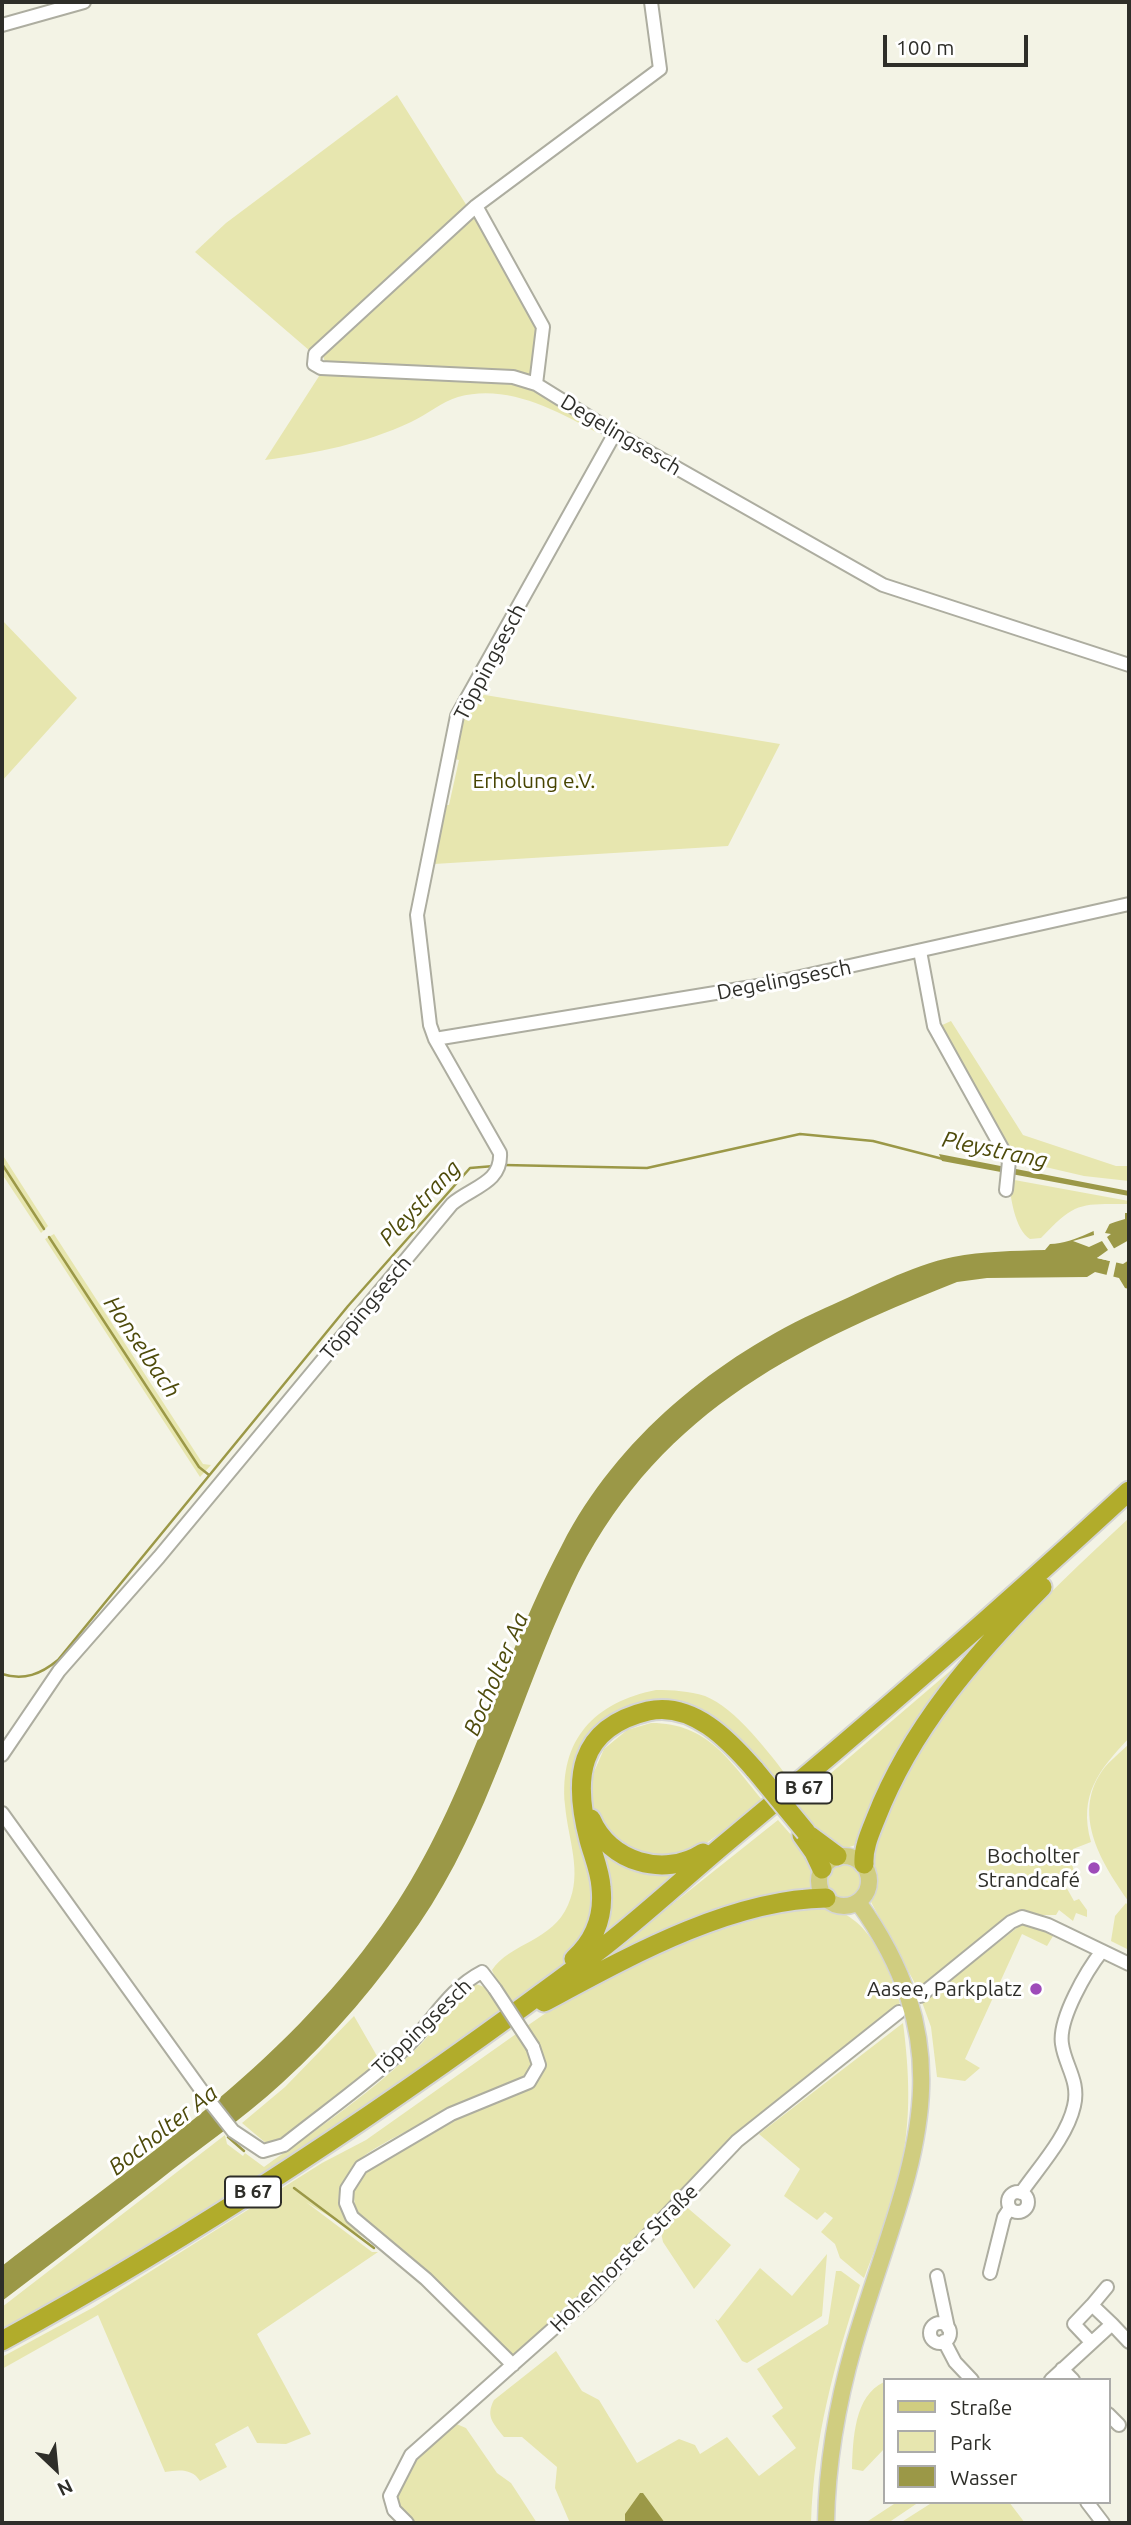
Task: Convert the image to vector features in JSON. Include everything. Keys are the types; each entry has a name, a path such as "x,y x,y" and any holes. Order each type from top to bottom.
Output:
{"highway":[{"name":"B 67","path":"2,2341 71,2303 260,2188 495,2026 599,1950 991,1617 1129,1491"},
{"name":"B 67","path":"2,2349 75,2309 265,2194 427,2086 603,1955 846,1754 1129,1504"},
{"name":"B 67","path":"864,1864 864,1850 886,1792 936,1708 984,1647 1076,1553"},
{"name":"B 67","path":"495,2026 565,1968 596,1932 601,1886 580,1793 581,1772 587,1754 598,1737 614,1724 653,1710 676,1711 717,1731 804,1833 837,1856"},
{"name":"B 67","path":"752,1772 714,1736 675,1718 659,1716 624,1727 606,1740 592,1756 585,1781 587,1805 594,1827 616,1851 636,1862 676,1865 697,1857 766,1809"},
{"name":"B 67","path":"804,1833 821,1869"},
{"name":"B 67","path":"524,2013 663,1941 765,1906 806,1898 826,1898"}],"main road":[{"path":"837,1856 852,1856 864,1864 870,1881 869,1889 858,1902 845,1906 826,1898 819,1884 821,1869 837,1856"},
{"path":"826,2523 836,2432 854,2347 913,2164 923,2092 918,2036 903,1980 875,1926 858,1902"}],"street":[{"path":"2,26 84,2"},
{"name":"Degelingsesch","path":"651,2 660,69 476,206 315,354 314,364 321,368 513,377 536,384 615,433 883,585 1129,665"},
{"name":"Degelingsesch","path":"476,206 543,327 536,384"},
{"name":"Töppingsesch","path":"2,1755 59,1671 159,1557 452,1204 496,1177 501,1165 500,1153 435,1039 426,994 417,915 457,716 615,433"},
{"name":"Degelingsesch","path":"435,1039 764,985 1129,904"},
{"path":"920,951 934,1026 1009,1163 1006,1184"},
{"name":"Töppingsesch","path":"2,1814 208,2098 233,2130 263,2151 274,2150 403,2050 446,1999 482,1972 533,2047 539,2065 529,2082 450,2114 390,2147 361,2167 347,2189 346,2203 352,2217 426,2279 513,2365"},
{"path":"920,1996 1011,1922 1022,1917 1048,1925 1129,1964"},
{"path":"990,2273 1003,2217 1010,2208 1018,2212 1026,2207 1027,2200 1021,2193 1072,2113 1075,2084 1062,2045 1061,2029 1093,1963 1102,1951"},
{"name":"Hohenhorster Straße","path":"407,2523 394,2510 390,2496 411,2455 590,2296 753,2126 899,2012"},
{"path":"937,2276 948,2328 948,2337 944,2341 955,2362 970,2378"},
{"path":"1091,2343 1074,2324 1107,2287"},
{"path":"1092,2305 1129,2342"},
{"path":"1053,2378 1112,2324"},
{"path":"1062,2369 1071,2378"},
{"path":"1110,2416 1119,2424"},
{"path":"1089,2504 1103,2523"}],"green space":[{"path":"397,95 467,206 310,351 195,252 226,223"},
{"path":"474,211 539,327 534,381 599,425 596,432 530,401 494,393 476,394 452,399 411,422 358,442 265,460 323,370 482,370 326,365 323,356"},
{"path":"2,620 77,698 2,781"},
{"name":"Erholung e.V.","path":"473,693 780,744 728,846 434,864 443,805 449,805 459,760 454,759 464,715"},
{"path":"951,1021 1023,1135 1116,1166 1129,1166 1129,1181 1084,1176 1011,1159 938,1027"},
{"path":"2,1154 48,1226 41,1233 2,1174"},
{"path":"1009,1179 1129,1201 1129,1204 1080,1207 1063,1217 1041,1238 1030,1239 1017,1221"},
{"path":"54,1234 203,1464 211,1465 200,1477 45,1239"},
{"path":"1129,1518 1129,1738 1094,1784 1087,1810 1091,1842 1073,1849 1070,1858 1075,1874 1070,1883 1065,1885 1074,1901 1079,1899 1087,1910 1087,1917 1076,1913 1073,1921 1059,1910 1056,1915 1011,1915 918,1989 871,1902 871,1853 876,1833 917,1756 969,1681 1030,1613"},
{"path":"977,1648 858,1844 841,1850 819,1838 795,1804"},
{"path":"656,1690 693,1693 717,1702 752,1733 790,1780 781,1788 737,1743 654,1704 582,1757 598,1894 579,1951 512,2005 498,1985 492,1970 509,1954 552,1927 561,1917 572,1893 574,1868 565,1805 565,1782 568,1761 575,1743 585,1727 599,1714 634,1696"},
{"path":"651,1723 671,1725 703,1737 729,1759 764,1802 691,1854 667,1862 625,1852 593,1817 589,1798 593,1774 604,1749 627,1730"},
{"path":"1129,1744 1129,1902 1109,1872 1094,1840 1089,1805 1093,1788 1102,1771"},
{"path":"778,1820 813,1860 815,1892 596,1965"},
{"path":"593,1836 613,1853 700,1859 579,1962 595,1941"},
{"path":"844,1862 858,1867 863,1881 858,1895 844,1900 830,1895 825,1881 830,1867"},
{"path":"1126,1903 1129,1907 1129,1950 1111,1941 1115,1916"},
{"path":"811,1906 830,1908 859,1925 880,1953 900,2003 772,2105 720,2151 599,2280 512,2358 356,2211 355,2184 377,2161 439,2125 493,2101 522,2092 537,2082 543,2073 545,2062 527,2026 593,1985 663,1951 735,1925"},
{"path":"1022,1924 1053,1936 1047,1946 1022,1934 965,2059 980,2068 965,2081 937,2077 931,2027 922,2002"},
{"path":"476,1984 487,1988 501,2011 272,2174 2,2335 2,2307 225,2135 227,2144 264,2167 386,2076 422,2043 459,1996"},
{"path":"354,2016 381,2063 277,2143 267,2144 242,2123 285,2087"},
{"path":"903,2023 908,2094 903,2154 889,2212 864,2278 840,2258 835,2244 821,2232 833,2218 825,2212 817,2220 784,2196 800,2169 759,2134"},
{"path":"516,2034 533,2057 534,2070 526,2080 384,2143 352,2167 345,2181 343,2208 376,2245 306,2202 372,2252 378,2252 257,2334 311,2434 286,2444 257,2443 248,2426 215,2444 227,2467 200,2481 189,2472 165,2472 98,2315 2,2369 2,2357 94,2307 322,2163 366,2140"},
{"path":"683,2204 731,2245 694,2289 663,2242 660,2228"},
{"path":"827,2254 822,2316 747,2363 742,2361 715,2319 718,2321 760,2268 792,2296"},
{"path":"836,2271 841,2271 860,2285 842,2344 821,2431 811,2523 570,2523 555,2488 557,2467 522,2437 504,2437 492,2420 490,2411 494,2400 556,2351 582,2391 599,2400 637,2463 679,2439 695,2445 700,2454 727,2437 759,2476 796,2448 772,2416 783,2408 757,2369 828,2324"},
{"path":"883,2383 883,2450 863,2471 852,2469 857,2420 866,2397"},
{"path":"454,2423 466,2428 497,2473 511,2483 537,2523 411,2523 401,2516 395,2494 413,2459"},
{"path":"894,2504 916,2504 888,2523 865,2523"},
{"path":"930,2504 1011,2504 1025,2523 900,2523"}],"water":[{"path":"939,1154 1129,1191 1129,1196 942,1161"},
{"path":"1125,1213 1129,1213 1129,1240 1097,1258 1123,1264 1129,1260 1129,1289 1125,1288 1119,1278 1095,1272 1087,1277 987,1278 957,1282 838,1334 783,1363 732,1396 685,1433 642,1477 604,1528 571,1588 552,1630 502,1759 465,1844 419,1924 388,1967 338,2027 267,2096 2,2301 2,2266 156,2149 253,2068 299,2024 342,1977 382,1925 411,1881 436,1835 539,1592 562,1545 611,1470 641,1436 708,1376 785,1328 825,1308 905,1272 937,1261 976,1254 1045,1250 1050,1244 1069,1241 1125,1219"},
{"path":"640,2493 643,2493 665,2523 625,2523 625,2514"}],"pier":[{"path":"1103,1221 1110,1223 1105,1233 1111,1234 1107,1237 1115,1250 1105,1256 1117,1259 1113,1278 1106,1277 1110,1261 1097,1258 1108,1250 1102,1241 1089,1247 1073,1241 1094,1235 1093,1225"}],"waterway":[{"name":"Pleystrang","path":"504,1165 647,1168 800,1134 873,1141 943,1159"},
{"name":"Honselbach","path":"2,1164 44,1229"},
{"name":"Pleystrang","path":"2,1674 18,1677 32,1675 58,1660 348,1306 470,1168 494,1166"},
{"name":"Honselbach","path":"49,1237 199,1467 209,1475"},
{"path":"228,2137 244,2151"},
{"path":"294,2188 374,2248"}],"place":[{"name":"Bocholter Strandcafé","path":"1094,1868"},
{"name":"Aasee, Parkplatz","path":"1036,1989"}],"water label":[{"name":"Bocholter Aa","path":"496,1674"},
{"name":"Bocholter Aa","path":"163,2130"}]}
